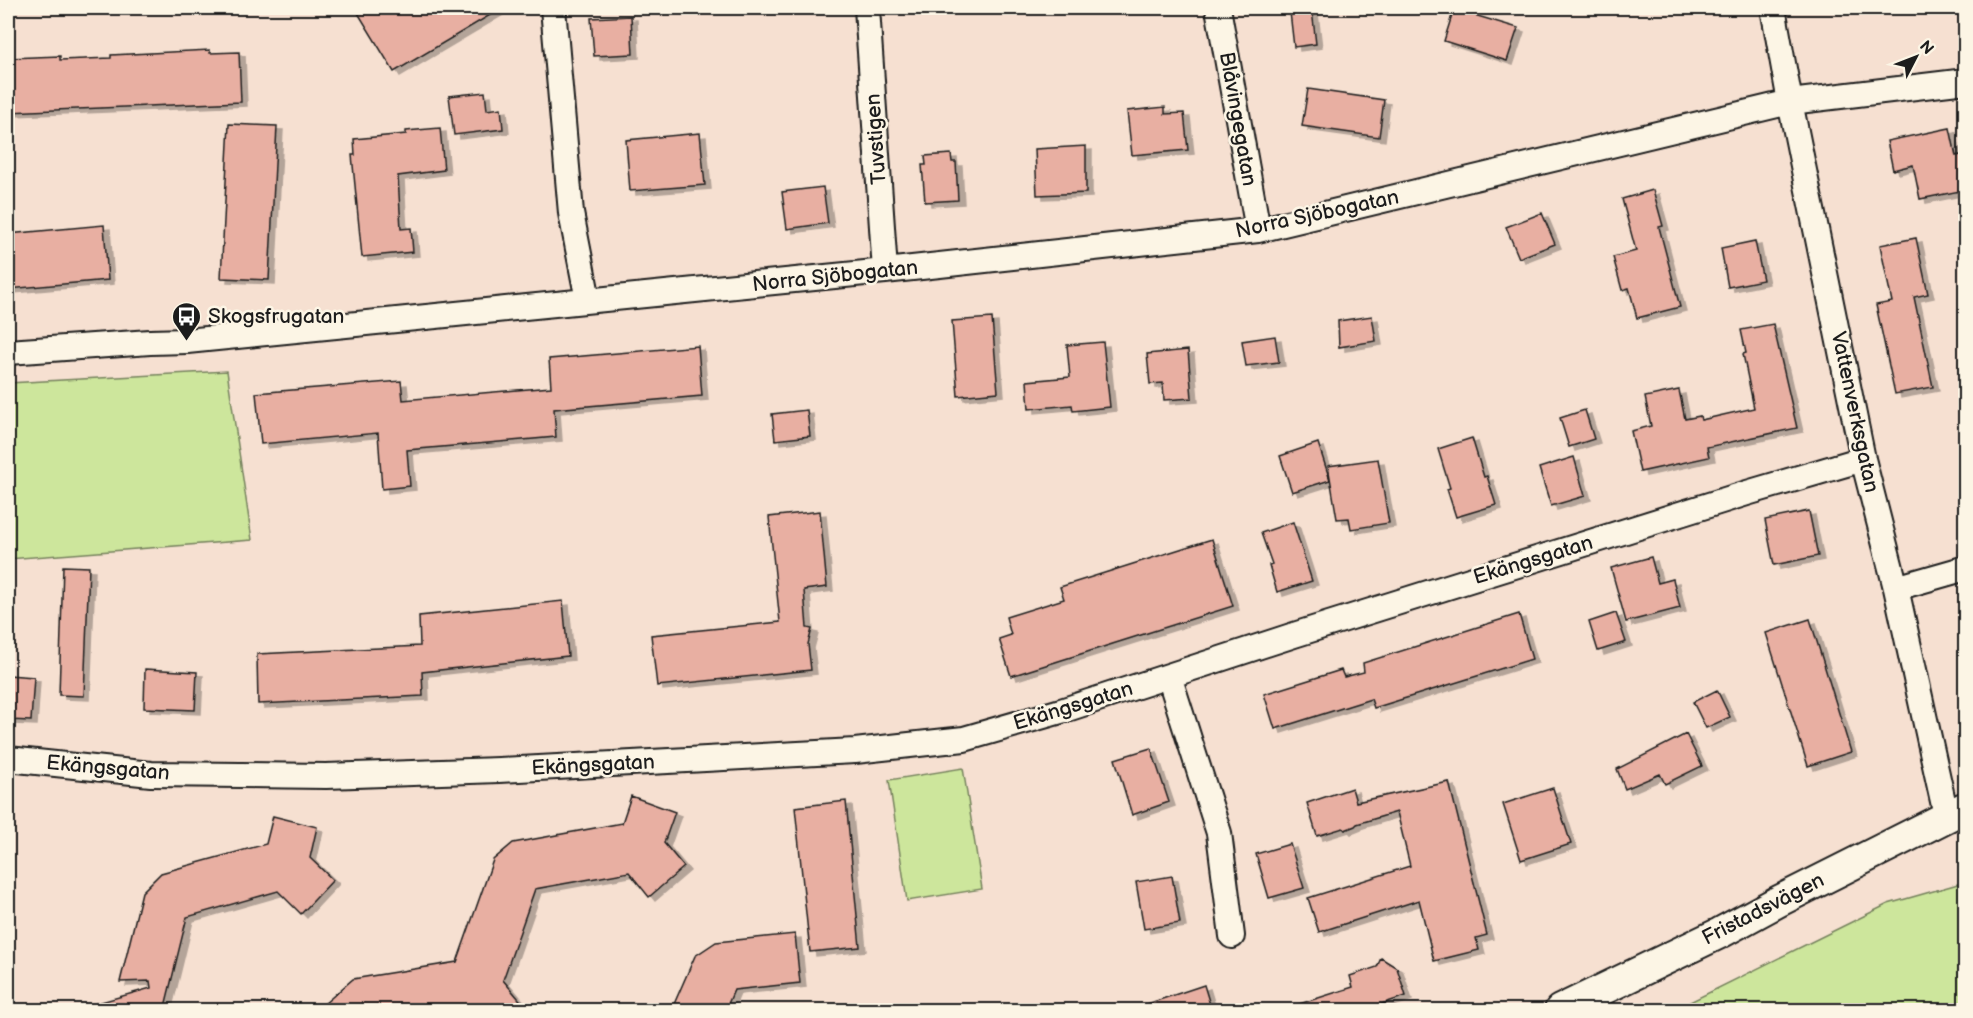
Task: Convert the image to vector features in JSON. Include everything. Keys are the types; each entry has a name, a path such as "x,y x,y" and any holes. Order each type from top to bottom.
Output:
{"street":[{"path":"553,8 571,213 588,300"},
{"name":"Tuvstigen","path":"867,8 885,271"},
{"name":"Blåvingegatan","path":"1218,8 1257,230"},
{"name":"Vattenverksgatan","path":"1773,8 1863,459 1956,811"},
{"name":"Norra Sjöbogatan","path":"8,352 188,341 421,319 1257,230 1790,102 1965,81"},
{"name":"Ekängsgatan","path":"8,759 151,774 326,776 499,770 855,751 964,739 1061,711 1294,634 1736,496 1863,459"},
{"path":"1896,588 1965,568"},
{"path":"1169,676 1219,833 1232,936"},
{"name":"Fristadsvägen","path":"1560,1011 1720,933 1956,811"}],"green space":[{"path":"227,371 252,540 8,559 8,383"},
{"path":"963,768 982,889 907,901 889,780"},
{"path":"1965,882 1965,1010 1674,1010 1888,904"}],"building":[{"path":"355,8 502,8 394,72"},
{"path":"1454,9 1518,28 1507,61 1444,41"},
{"path":"1312,10 1316,44 1294,47 1290,12"},
{"path":"631,16 633,54 594,56 591,18"},
{"path":"210,50 210,53 239,52 241,102 8,112 9,58 60,56 60,60 111,58 111,55"},
{"path":"1308,89 1384,100 1379,137 1302,126"},
{"path":"485,92 487,110 501,108 503,129 454,135 449,96"},
{"path":"1165,107 1165,114 1184,113 1188,150 1132,155 1127,111"},
{"path":"229,124 277,126 269,280 221,278"},
{"path":"440,128 444,170 398,176 401,229 411,228 413,252 362,257 352,155 355,155 354,139"},
{"path":"1950,128 1956,156 1965,154 1965,190 1920,199 1913,165 1893,170 1887,141"},
{"path":"700,133 705,185 630,191 626,140"},
{"path":"1086,146 1086,193 1037,195 1035,149"},
{"path":"951,154 952,162 956,162 958,200 925,202 922,165 926,165 925,156"},
{"path":"823,187 828,223 787,229 782,192"},
{"path":"1653,190 1663,226 1659,227 1680,307 1637,318 1629,288 1622,290 1613,257 1636,251 1622,199"},
{"path":"1542,213 1555,244 1519,258 1506,227"},
{"path":"104,225 108,280 8,289 8,234"},
{"path":"1916,238 1928,294 1914,297 1933,387 1895,394 1876,305 1892,302 1880,245"},
{"path":"1755,241 1763,280 1728,287 1721,248"},
{"path":"1372,316 1376,341 1339,347 1338,321"},
{"path":"992,318 998,392 958,396 952,321"},
{"path":"1773,324 1797,428 1707,447 1709,457 1640,472 1631,431 1651,426 1645,397 1679,390 1685,419 1700,416 1701,420 1754,408 1743,354 1746,353 1741,330"},
{"path":"1275,336 1279,362 1246,366 1242,341"},
{"path":"1103,342 1110,407 1073,411 1072,405 1029,409 1027,381 1070,377 1067,345"},
{"path":"698,346 702,396 554,409 556,437 407,450 410,486 382,489 378,433 261,444 256,393 401,381 403,400 551,387 549,359"},
{"path":"1188,350 1192,398 1164,400 1163,383 1150,384 1147,354"},
{"path":"807,410 810,436 775,440 772,414"},
{"path":"1585,410 1594,439 1569,447 1560,418"},
{"path":"1472,438 1484,477 1487,476 1496,505 1456,517 1438,449"},
{"path":"1318,443 1330,480 1292,492 1280,456"},
{"path":"1574,457 1585,496 1551,506 1539,468"},
{"path":"1378,459 1389,523 1351,529 1349,518 1337,519 1328,466"},
{"path":"820,511 827,587 804,590 807,628 812,629 808,644 811,670 657,686 651,635 780,622 769,517"},
{"path":"1809,511 1818,556 1774,565 1765,520"},
{"path":"1293,522 1312,581 1277,592 1269,565 1272,564 1261,533"},
{"path":"1212,539 1233,606 1011,676 999,639 1011,635 1006,617 1064,599 1060,587"},
{"path":"1651,557 1658,583 1673,579 1680,608 1626,622 1611,568"},
{"path":"63,566 89,567 84,696 59,695"},
{"path":"563,601 568,656 422,672 423,696 258,704 257,654 420,646 419,616"},
{"path":"1616,613 1626,642 1598,651 1589,622"},
{"path":"1519,614 1532,659 1374,708 1371,699 1275,729 1264,694 1341,670 1344,677 1364,672 1363,663"},
{"path":"1810,619 1851,752 1808,766 1766,633"},
{"path":"145,669 197,672 195,710 144,708"},
{"path":"8,675 34,677 31,721 8,720"},
{"path":"1717,690 1730,717 1706,728 1693,702"},
{"path":"1686,734 1702,766 1665,784 1660,774 1625,789 1617,769"},
{"path":"1151,748 1169,802 1132,815 1115,759"},
{"path":"1449,782 1487,935 1476,938 1479,950 1434,961 1419,900 1319,932 1308,898 1410,866 1397,812 1345,830 1343,828 1317,836 1307,803 1352,788 1356,802"},
{"path":"1553,788 1571,844 1521,860 1503,804"},
{"path":"631,796 675,812 664,843 684,867 649,897 629,872 535,889 503,980 529,1011 316,1011 353,979 457,962 493,860 513,843 622,823"},
{"path":"846,801 860,947 810,952 795,807"},
{"path":"273,816 317,827 310,858 333,880 301,914 278,891 187,917 164,1011 95,1011 94,1004 151,988 150,981 120,982 142,892 161,873 266,844"},
{"path":"1290,844 1304,888 1269,898 1256,854"},
{"path":"1172,876 1180,923 1144,929 1136,882"},
{"path":"795,934 800,983 734,990 725,1011 671,1011 695,956 716,942"},
{"path":"1381,958 1397,968 1406,996 1360,1011 1294,1011 1293,1006 1353,987 1350,976 1377,967"},
{"path":"1204,985 1212,1011 1142,1011 1141,1006"}],"place":[{"name":"Skogsfrugatan","path":"187,342"}]}
